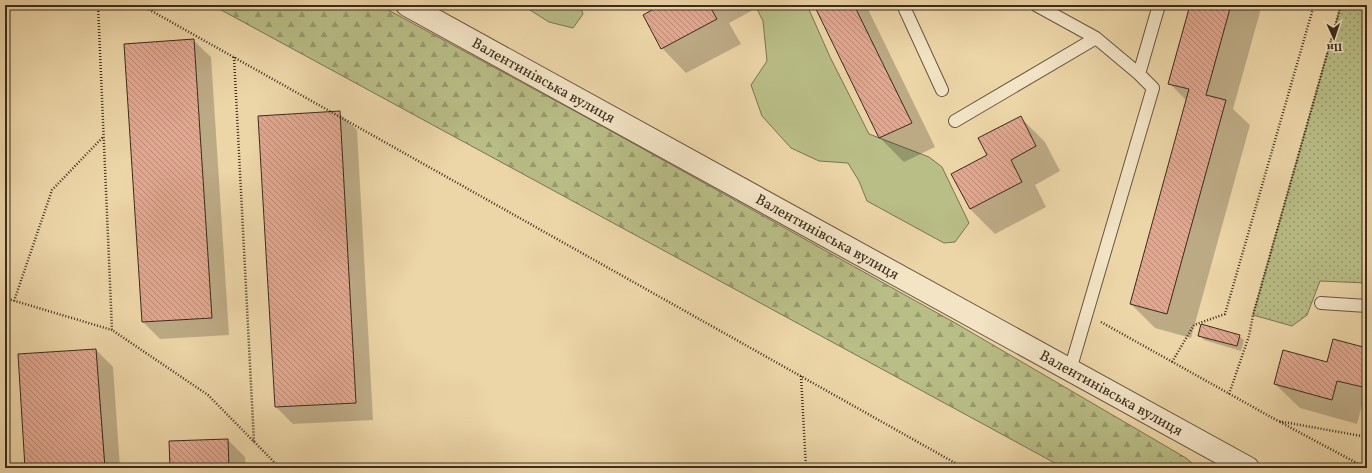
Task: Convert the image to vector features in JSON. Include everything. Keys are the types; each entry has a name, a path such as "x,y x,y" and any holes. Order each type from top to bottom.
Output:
{"street":[{"name":"Валентинівська вулиця","path":"407,5 1248,468"}],"lane":[{"path":"903,5 942,90"},
{"path":"1036,5 1096,38 1139,74 1153,88 1070,370"},
{"path":"1139,74 1159,5"},
{"path":"955,121 1096,38"},
{"path":"1321,303 1367,306"}],"path":[{"path":"98,5 112,330"},
{"path":"141,5 964,468"},
{"path":"1172,362 1194,325 1225,314 1314,5"},
{"path":"1229,394 1249,336 1341,5"},
{"path":"234,57 254,442"},
{"path":"14,301 52,190 104,137"},
{"path":"5,298 112,330 208,395 280,468"},
{"path":"1087,314 1229,394 1366,468"},
{"path":"801,376 806,468"},
{"path":"1278,421 1367,438"}],"green space":[{"path":"212,5 379,5 593,121 957,324 1186,458 1198,468 1064,468"},
{"path":"522,5 580,5 583,14 573,28 549,22"},
{"path":"755,5 807,5 830,57 869,134 929,157 942,167 969,223 955,242 944,243 867,201 859,181 848,163 819,161 791,148 762,116 751,85 767,61 763,21"},
{"path":"1341,5 1367,5 1367,283 1320,281 1307,315 1292,326 1253,315"}],"building":[{"path":"661,5 709,5 717,19 661,49 643,15"},
{"path":"814,5 854,5 912,123 879,138"},
{"path":"1190,5 1231,5 1206,95 1226,100 1167,314 1130,304 1189,89 1168,84"},
{"path":"194,39 212,318 142,322 124,44"},
{"path":"340,111 356,403 275,407 258,116"},
{"path":"1021,116 1036,146 1011,160 1022,182 970,209 951,174 987,155 978,138"},
{"path":"1201,324 1240,335 1237,346 1198,336"},
{"path":"1333,339 1367,348 1367,388 1337,381 1332,400 1274,384 1283,350 1327,362"},
{"path":"96,349 105,468 25,468 18,354"},
{"path":"228,439 229,468 170,468 169,441"}]}
